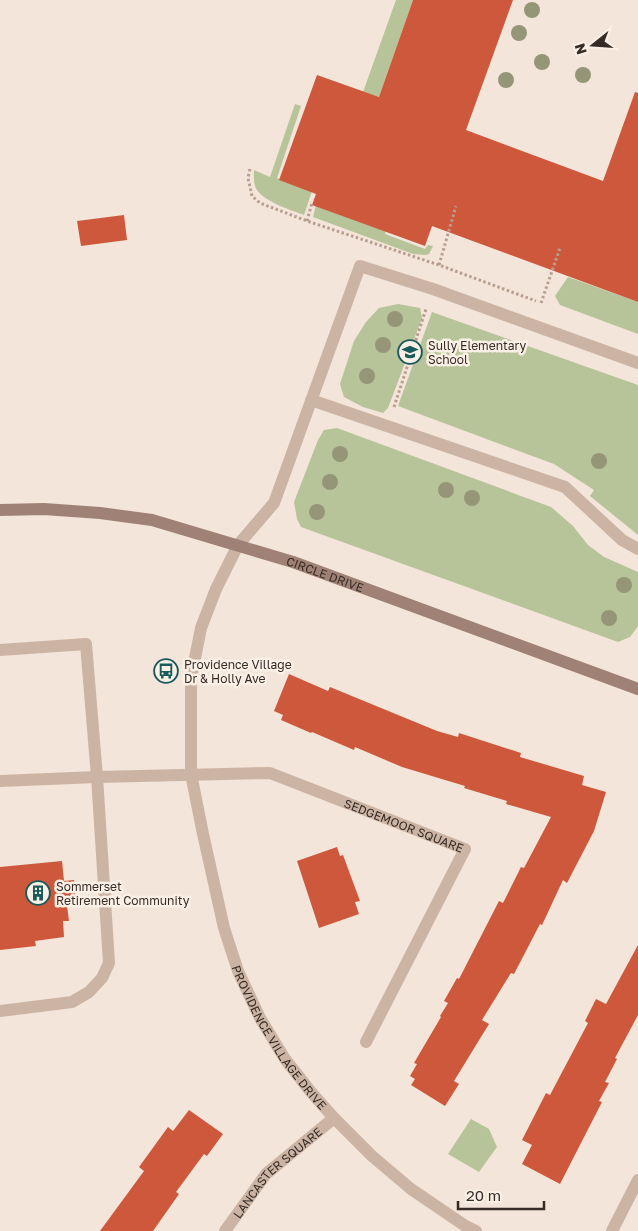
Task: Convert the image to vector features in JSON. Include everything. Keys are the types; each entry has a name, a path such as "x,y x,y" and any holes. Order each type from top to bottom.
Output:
{"street":[{"name":"PROVIDENCE VILLAGE DRIVE","path":"476,1231 411,1189 372,1156 334,1118 286,1059 260,1018 238,971 224,928 191,774 191,678 200,628 216,589 238,545 274,503 360,266 433,289 638,363"},
{"path":"311,400 565,487 622,540 638,549"},
{"name":"CIRCLE DRIVE","path":"0,510 44,509 81,511 152,520 293,562 638,689"},
{"path":"0,650 86,644 109,964 102,978 89,992 72,1002 0,1011"},
{"name":"SEDGEMOOR SQUARE","path":"191,774 270,773 465,849 366,1042"},
{"path":"0,781 191,774"},
{"name":"LANCASTER SQUARE","path":"225,1231 266,1174 334,1118"},
{"path":"612,1231 638,1180"}],"path":[{"path":"250,169 248,178 252,196 260,202 307,221 440,265 550,306"},
{"path":"307,221 312,203"},
{"path":"440,265 456,206"},
{"path":"541,303 560,248"},
{"path":"392,411 426,306"}],"green space":[{"path":"396,0 413,0 379,97 363,92"},
{"path":"295,104 301,106 277,178 312,191 304,215 266,198 257,190 254,180 254,170 270,177"},
{"path":"316,205 386,230 385,234 425,249 428,245 433,246 429,254 413,254 313,217"},
{"path":"568,277 638,302 638,334 560,305 555,296"},
{"path":"398,304 420,308 422,318 388,408 383,413 363,407 344,397 340,384 354,341 366,322 379,308"},
{"path":"432,312 638,385 638,535 590,496 594,490 554,464 398,406"},
{"path":"337,428 551,507 573,526 588,545 604,557 638,572 638,626 630,637 618,642 301,527 297,519 294,502 318,440 324,430"},
{"path":"471,1119 489,1129 497,1147 479,1172 448,1154"}],"building":[{"path":"413,0 513,0 466,130 603,181 635,92 638,93 638,302 432,226 425,246 312,205 316,194 279,180 317,75 379,97"},
{"path":"124,215 127,240 81,246 77,221"},
{"path":"289,674 328,691 330,687 437,731 458,737 459,733 521,753 520,757 584,776 582,785 606,792 594,831 567,883 563,880 542,925 540,924 514,974 511,973 482,1020 489,1024 454,1081 459,1084 445,1106 411,1085 415,1079 410,1076 417,1064 414,1063 441,1017 448,1003 444,1001 457,978 459,979 499,901 503,903 521,867 524,868 551,817 506,804 507,801 464,788 465,786 402,767 355,747 354,750 281,720 283,715 274,711"},
{"path":"337,847 340,856 343,855 360,901 355,902 359,914 319,928 297,861"},
{"name":"Sommerset Retirement Community","path":"62,861 64,881 74,880 77,905 67,906 69,921 63,921 64,937 35,941 36,946 0,950 0,867"},
{"path":"638,945 638,1015 615,1058 617,1059 605,1082 609,1083 599,1101 602,1102 560,1184 522,1164 532,1145 522,1140 546,1093 550,1095 588,1023 585,1021 596,999 606,1004"},
{"path":"189,1110 223,1134 207,1156 204,1154 176,1192 179,1194 153,1231 100,1231 144,1171 139,1167 168,1127 173,1131"}],"place":[{"name":"Sully Elementary School","path":"410,352"},
{"name":"Providence Village Dr & Holly Ave","path":"166,671"},
{"name":"Sommerset Retirement Community","path":"38,893"}]}
